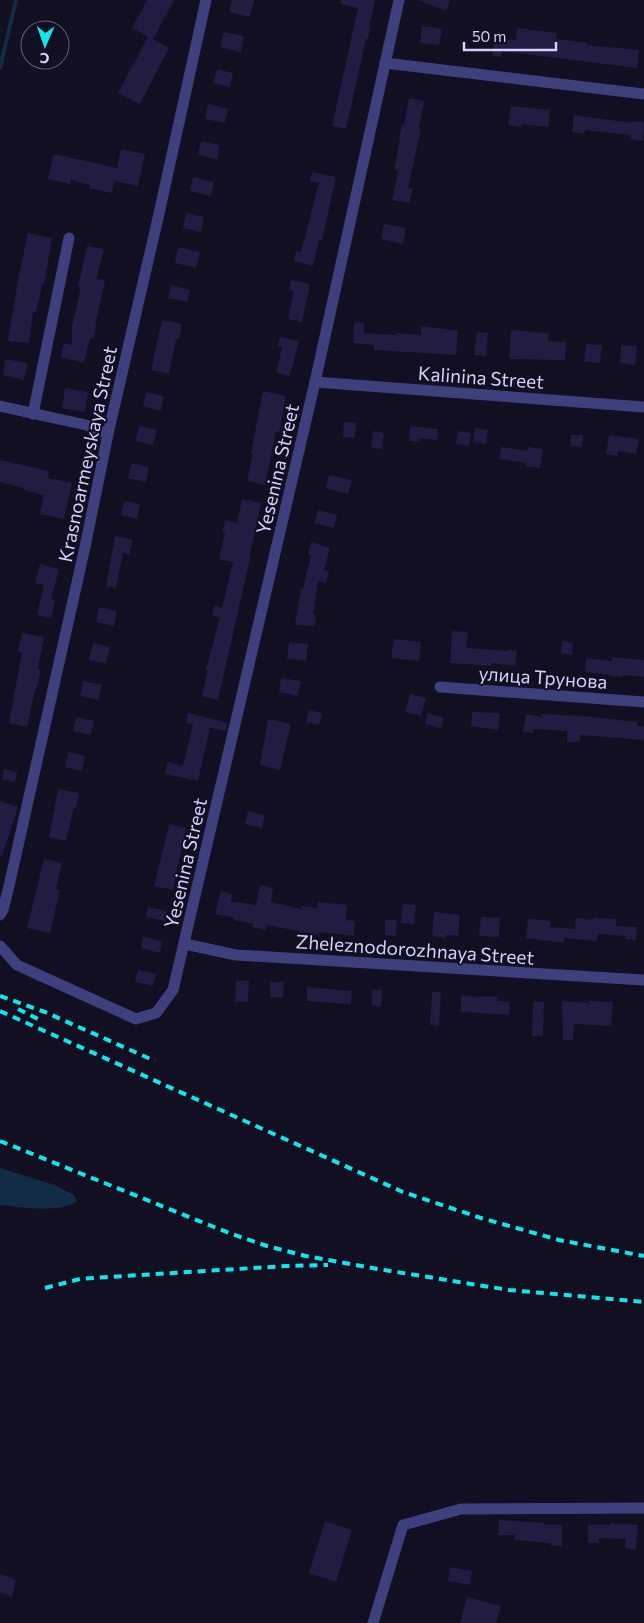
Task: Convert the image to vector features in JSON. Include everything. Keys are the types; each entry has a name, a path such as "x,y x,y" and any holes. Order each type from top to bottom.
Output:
{"street":[{"name":"Krasnoarmeyskaya Street","path":"0,915 10,886 108,434 206,0"},
{"name":"Yesenina Street","path":"185,944 315,382 399,0"},
{"path":"385,62 644,94"},
{"path":"33,414 69,238"},
{"name":"Kalinina Street","path":"315,382 644,407"},
{"path":"0,406 86,425 108,434"},
{"name":"улица Трунова","path":"440,687 644,702"},
{"path":"0,946 17,965 136,1019 156,1013 174,990 185,944"},
{"name":"Zheleznodorozhnaya Street","path":"185,944 236,955 644,980"},
{"path":"373,1623 403,1525 461,1509 644,1508"}],"water":[{"path":"0,1168 55,1185 74,1195 77,1201 70,1205 51,1209 0,1205"}],"building":[{"path":"147,0 174,0 153,40 169,48 140,104 118,93 148,37 132,28"},
{"path":"232,0 254,0 250,17 229,12"},
{"path":"341,0 375,0 368,39 366,39 346,129 332,126 358,8 340,4"},
{"path":"419,0 450,0 446,11"},
{"path":"422,26 442,29 439,45 420,43"},
{"path":"517,28 557,33 556,39 587,43 587,45 639,50 637,68 502,51 501,57 492,56 494,38 516,40"},
{"path":"224,32 244,36 241,52 220,47"},
{"path":"217,69 233,73 230,87 213,83"},
{"path":"409,98 424,101 419,128 421,129 408,188 413,189 409,203 392,200 398,171 394,170 399,139 402,125 404,125"},
{"path":"208,104 228,109 225,123 205,119"},
{"path":"511,106 550,110 548,127 522,124 521,127 508,125"},
{"path":"574,115 632,123 633,121 644,122 643,141 630,139 631,135 585,130 584,134 572,132"},
{"path":"201,141 220,145 217,159 198,155"},
{"path":"121,149 145,154 138,186 114,181 112,193 89,188 90,185 71,180 70,184 48,179 54,154 117,168"},
{"path":"312,172 336,177 322,241 319,240 313,266 294,261 296,251 301,252 319,183 310,181"},
{"path":"193,177 214,182 211,196 190,191"},
{"path":"186,213 204,217 201,232 183,228"},
{"path":"384,224 406,228 403,244 381,239"},
{"path":"28,233 52,238 44,285 42,285 36,312 33,312 29,343 8,341"},
{"path":"87,246 104,249 96,279 105,280 94,339 90,338 84,363 61,357 64,343 72,345 72,326 81,287 78,287"},
{"path":"178,247 200,252 196,268 175,263"},
{"path":"291,280 310,284 302,322 288,319 294,291 289,290"},
{"path":"171,285 190,290 187,302 168,298"},
{"path":"162,320 182,324 179,339 176,339 169,374 151,370"},
{"path":"354,322 364,323 364,333 421,335 421,326 458,331 456,355 374,350 374,345 353,343"},
{"path":"511,330 549,333 548,341 566,342 565,360 509,359"},
{"path":"477,332 488,333 486,356 474,355"},
{"path":"280,337 299,341 290,376 276,373 282,347 278,346"},
{"path":"586,344 602,345 600,363 584,362"},
{"path":"621,345 637,346 635,365 620,363"},
{"path":"5,359 28,363 24,380 3,375"},
{"path":"65,388 88,392 85,412 62,408"},
{"path":"263,391 286,396 279,433 276,432 265,485 247,481"},
{"path":"146,392 164,396 161,411 143,406"},
{"path":"344,422 356,423 355,438 343,437"},
{"path":"139,426 157,430 153,445 135,441"},
{"path":"410,426 438,429 437,440 420,438 419,442 409,441"},
{"path":"475,428 488,430 486,444 473,442"},
{"path":"373,431 384,433 382,449 371,448"},
{"path":"458,431 471,433 469,446 456,444"},
{"path":"571,435 583,435 582,447 570,446"},
{"path":"609,435 639,439 636,454 618,451 618,456 606,454"},
{"path":"501,447 528,451 528,447 543,449 540,468 526,466 526,463 499,459"},
{"path":"0,460 49,471 48,478 72,483 64,519 40,514 44,495 0,482"},
{"path":"132,463 149,467 146,482 128,478"},
{"path":"329,475 352,480 348,494 326,488"},
{"path":"242,499 261,503 218,700 202,696 208,670 206,670 220,617 212,616 214,606 222,608 233,562 219,559 225,533 222,532 225,520 237,523"},
{"path":"124,501 140,504 137,519 121,515"},
{"path":"318,510 337,515 334,528 314,523"},
{"path":"115,536 133,540 129,555 123,553 116,588 106,586"},
{"path":"311,542 330,548 324,570 329,571 326,583 318,581 313,615 316,615 315,626 295,625 301,589 303,589 311,555 308,554"},
{"path":"40,564 59,569 51,599 55,600 51,618 37,615 44,585 35,583"},
{"path":"99,607 117,611 114,626 96,622"},
{"path":"452,631 468,632 466,648 517,651 515,666 492,663 491,666 450,663"},
{"path":"22,633 44,637 38,669 41,670 27,727 9,723 22,652 18,651"},
{"path":"394,639 421,642 419,661 391,658"},
{"path":"562,641 573,643 572,655 561,653"},
{"path":"289,642 308,644 306,661 287,659"},
{"path":"93,643 110,647 106,663 89,660"},
{"path":"612,657 644,660 644,677 610,676 585,672 586,658 612,661"},
{"path":"281,678 301,681 298,696 279,692"},
{"path":"83,681 102,685 98,700 80,696"},
{"path":"410,694 426,698 421,716 405,712"},
{"path":"309,710 322,713 319,725 306,722"},
{"path":"472,712 500,713 498,730 471,726"},
{"path":"188,713 228,723 226,731 210,728 198,781 165,774 168,762 183,766 193,724 186,723"},
{"path":"428,713 444,718 441,728 425,724"},
{"path":"526,714 542,717 542,714 581,716 637,722 637,726 644,726 644,740 580,735 580,742 567,742 567,731 534,729 533,733 523,732"},
{"path":"76,717 94,721 91,735 73,731"},
{"path":"268,719 291,724 280,770 260,765"},
{"path":"68,752 85,756 82,771 65,767"},
{"path":"4,769 17,772 15,782 2,779"},
{"path":"58,789 79,793 66,841 49,837"},
{"path":"0,801 18,807 2,856 0,855"},
{"path":"248,811 265,815 262,828 245,824"},
{"path":"169,824 186,828 173,890 154,886"},
{"path":"44,859 62,863 56,889 60,890 50,933 27,928"},
{"path":"260,885 273,888 271,902 301,909 301,906 317,908 318,902 347,905 346,920 355,921 354,936 320,932 319,935 267,925 266,930 252,927 253,924 234,920 235,918 215,914 221,891 232,894 231,901 256,905"},
{"path":"403,904 416,905 414,924 401,923"},
{"path":"148,907 167,911 165,921 146,917"},
{"path":"434,912 460,915 458,936 446,935 446,938 432,936"},
{"path":"481,917 500,918 499,937 479,936"},
{"path":"576,918 593,920 593,918 616,919 616,926 637,927 636,940 626,939 626,936 598,934 597,941 564,938 564,943 526,938 528,919 551,921 550,927 575,929"},
{"path":"385,920 397,920 396,936 385,935"},
{"path":"143,937 162,941 160,953 141,948"},
{"path":"138,970 156,974 153,986 135,982"},
{"path":"236,981 249,981 248,1002 235,1002"},
{"path":"270,982 284,982 283,998 270,997"},
{"path":"307,987 352,991 351,1004 307,1001"},
{"path":"372,990 382,990 381,1006 372,1006"},
{"path":"432,992 441,992 439,1026 430,1025"},
{"path":"461,996 498,997 497,1001 510,1002 509,1015 461,1012"},
{"path":"562,1001 613,1002 611,1026 574,1024 573,1040 563,1040"},
{"path":"533,1002 544,1002 543,1036 532,1036"},
{"path":"499,1520 562,1525 562,1546 551,1546 551,1543 514,1540 515,1535 498,1535"},
{"path":"325,1521 352,1530 336,1582 309,1573"},
{"path":"610,1523 638,1525 636,1550 625,1548 626,1539 599,1538 599,1543 588,1543 588,1525 610,1525"},
{"path":"450,1567 472,1571 470,1585 448,1581"},
{"path":"0,1574 16,1580 12,1597 0,1592"},
{"path":"467,1597 501,1606 496,1623 460,1623"}],"waterway":[{"path":"0,68 16,0"}],"railway":[{"path":"0,996 45,1012 155,1061"},
{"path":"18,1009 40,1020"},
{"path":"0,1011 403,1192 481,1218 559,1240 644,1256"},
{"path":"0,1141 229,1233 267,1246 306,1256 509,1290 644,1302"},
{"path":"45,1288 80,1279 328,1265"}]}
